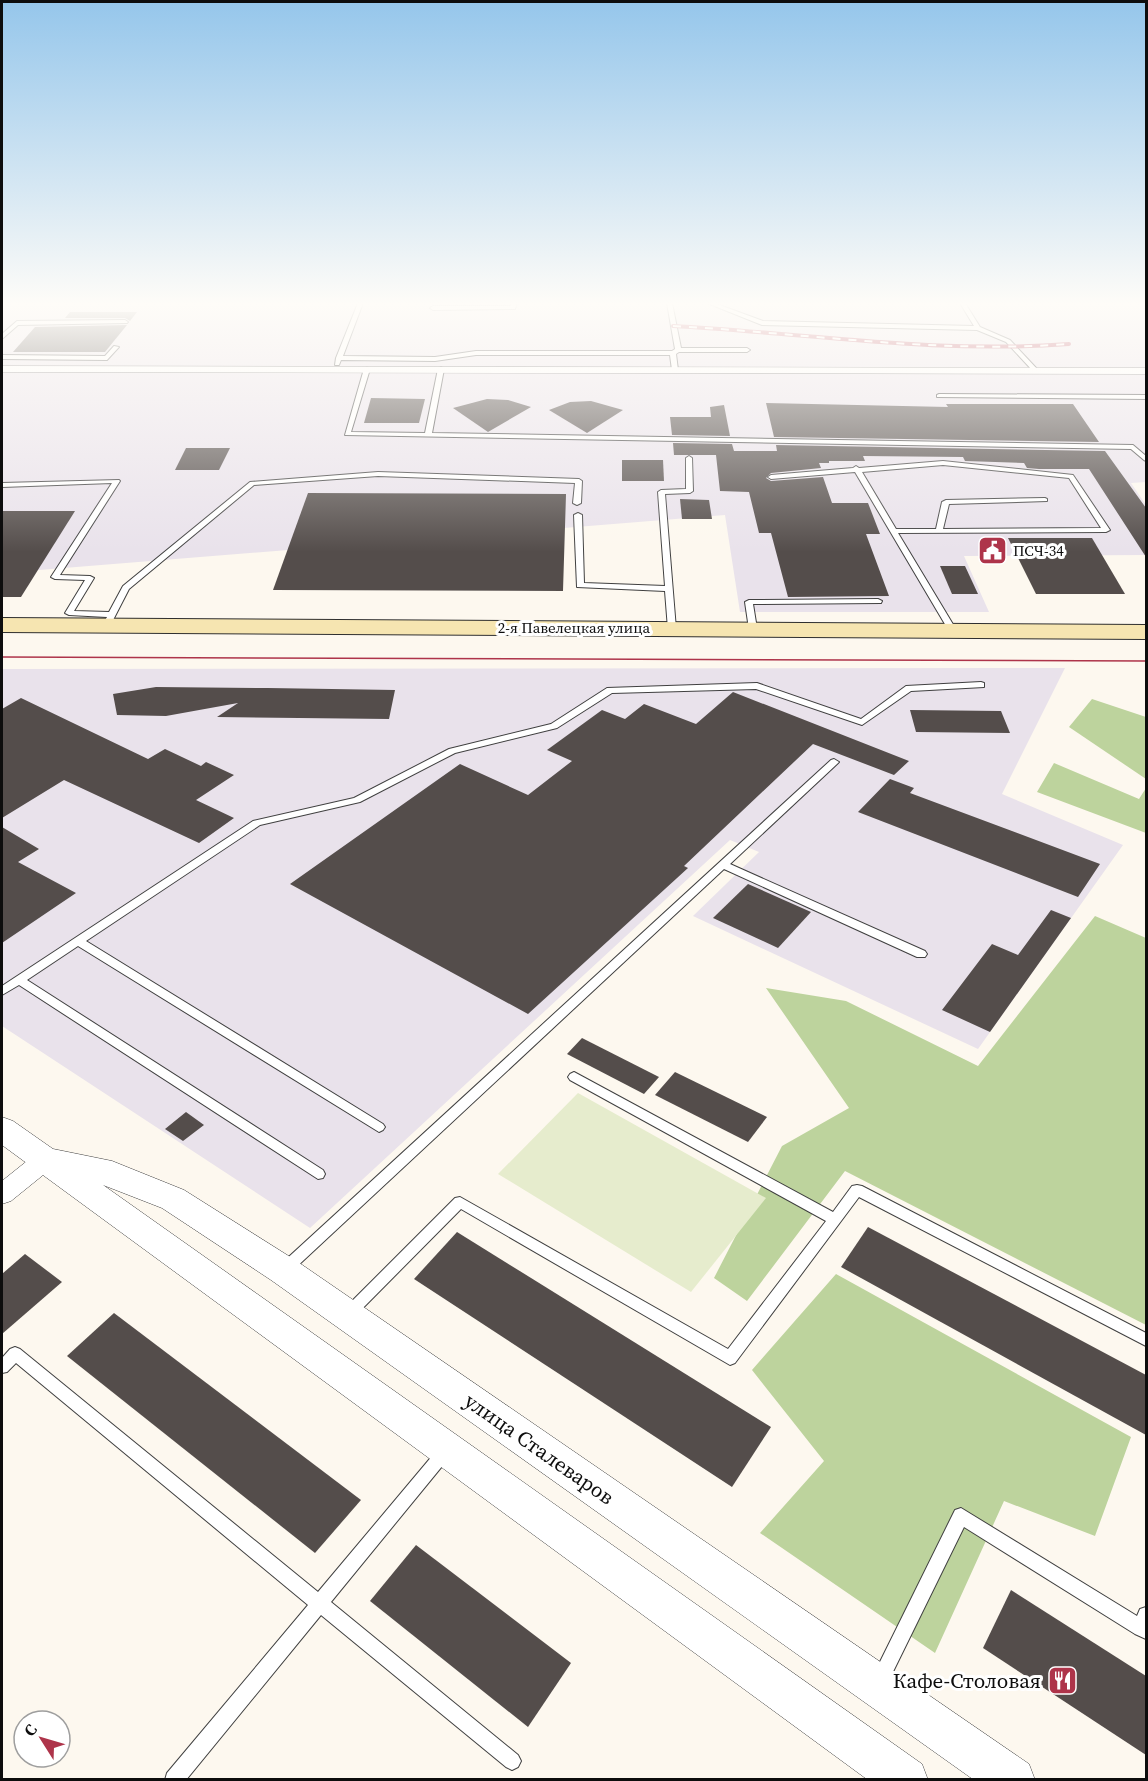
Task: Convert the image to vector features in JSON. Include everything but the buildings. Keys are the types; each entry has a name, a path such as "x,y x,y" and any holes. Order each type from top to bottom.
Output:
{"main road":[{"name":"2-я Павелецкая улица","path":"2,625 110,620 672,629 1146,632"}],"street":[{"name":"улица Сталеваров","path":"2,1130 906,1779"},
{"name":"улица Сталеваров","path":"45,1160 112,1174 173,1199 283,1270 876,1686 1013,1779"},
{"path":"2,1194 45,1160"}],"lane":[{"path":"362,386 347,434 616,436 1133,447 1146,459"},
{"path":"428,435 438,386"},
{"path":"939,396 1146,397"},
{"path":"672,629 661,492 690,491 689,458"},
{"path":"771,477 856,468 943,463 1071,476 1106,530 894,531"},
{"path":"856,468 953,631"},
{"path":"2,485 117,481 55,577 90,578 69,614 110,620 126,588 252,483 378,474 579,481 577,503"},
{"path":"939,531 946,502 1044,500"},
{"path":"578,515 580,585 669,589"},
{"path":"753,629 749,602 878,601"},
{"path":"2,991 257,824 357,800 452,751 554,726 610,690 757,686 862,722 909,688 981,685"},
{"path":"283,1270 834,762"},
{"path":"723,864 921,954"},
{"path":"78,941 379,1127"},
{"path":"19,980 318,1174"},
{"path":"574,1077 835,1219"},
{"path":"348,1315 460,1202 730,1358 857,1190 1146,1340"},
{"path":"2,1367 15,1354 512,1761"},
{"path":"174,1779 447,1450"},
{"path":"876,1686 961,1516 1145,1625"}],"shaded area":[{"path":"2,386 1146,386 1146,482 1131,483 1146,505 1146,555 964,556 989,612 740,612 725,515 2,573"},
{"path":"1065,668 1002,794 1123,845 978,1049 693,916 759,852 730,840 310,1228 2,1026 2,669"}],"green space":[{"path":"1092,699 1146,717 1146,779 1069,727"},
{"path":"1054,763 1139,799 1146,788 1146,833 1037,792"},
{"path":"1095,916 1146,938 1146,1325 845,1171 747,1301 714,1278 782,1146 849,1108 766,988 846,1001 978,1066"},
{"path":"578,1093 766,1198 691,1292 498,1174"},
{"path":"836,1274 1131,1437 1095,1536 1004,1501 935,1653 760,1533 824,1461 752,1370"}],"tram line":[{"path":"2,657 1146,661"}],"place":[{"name":"ПСЧ-34","path":"992,551"},
{"name":"Кафе-Столовая","path":"1062,1681"}]}
